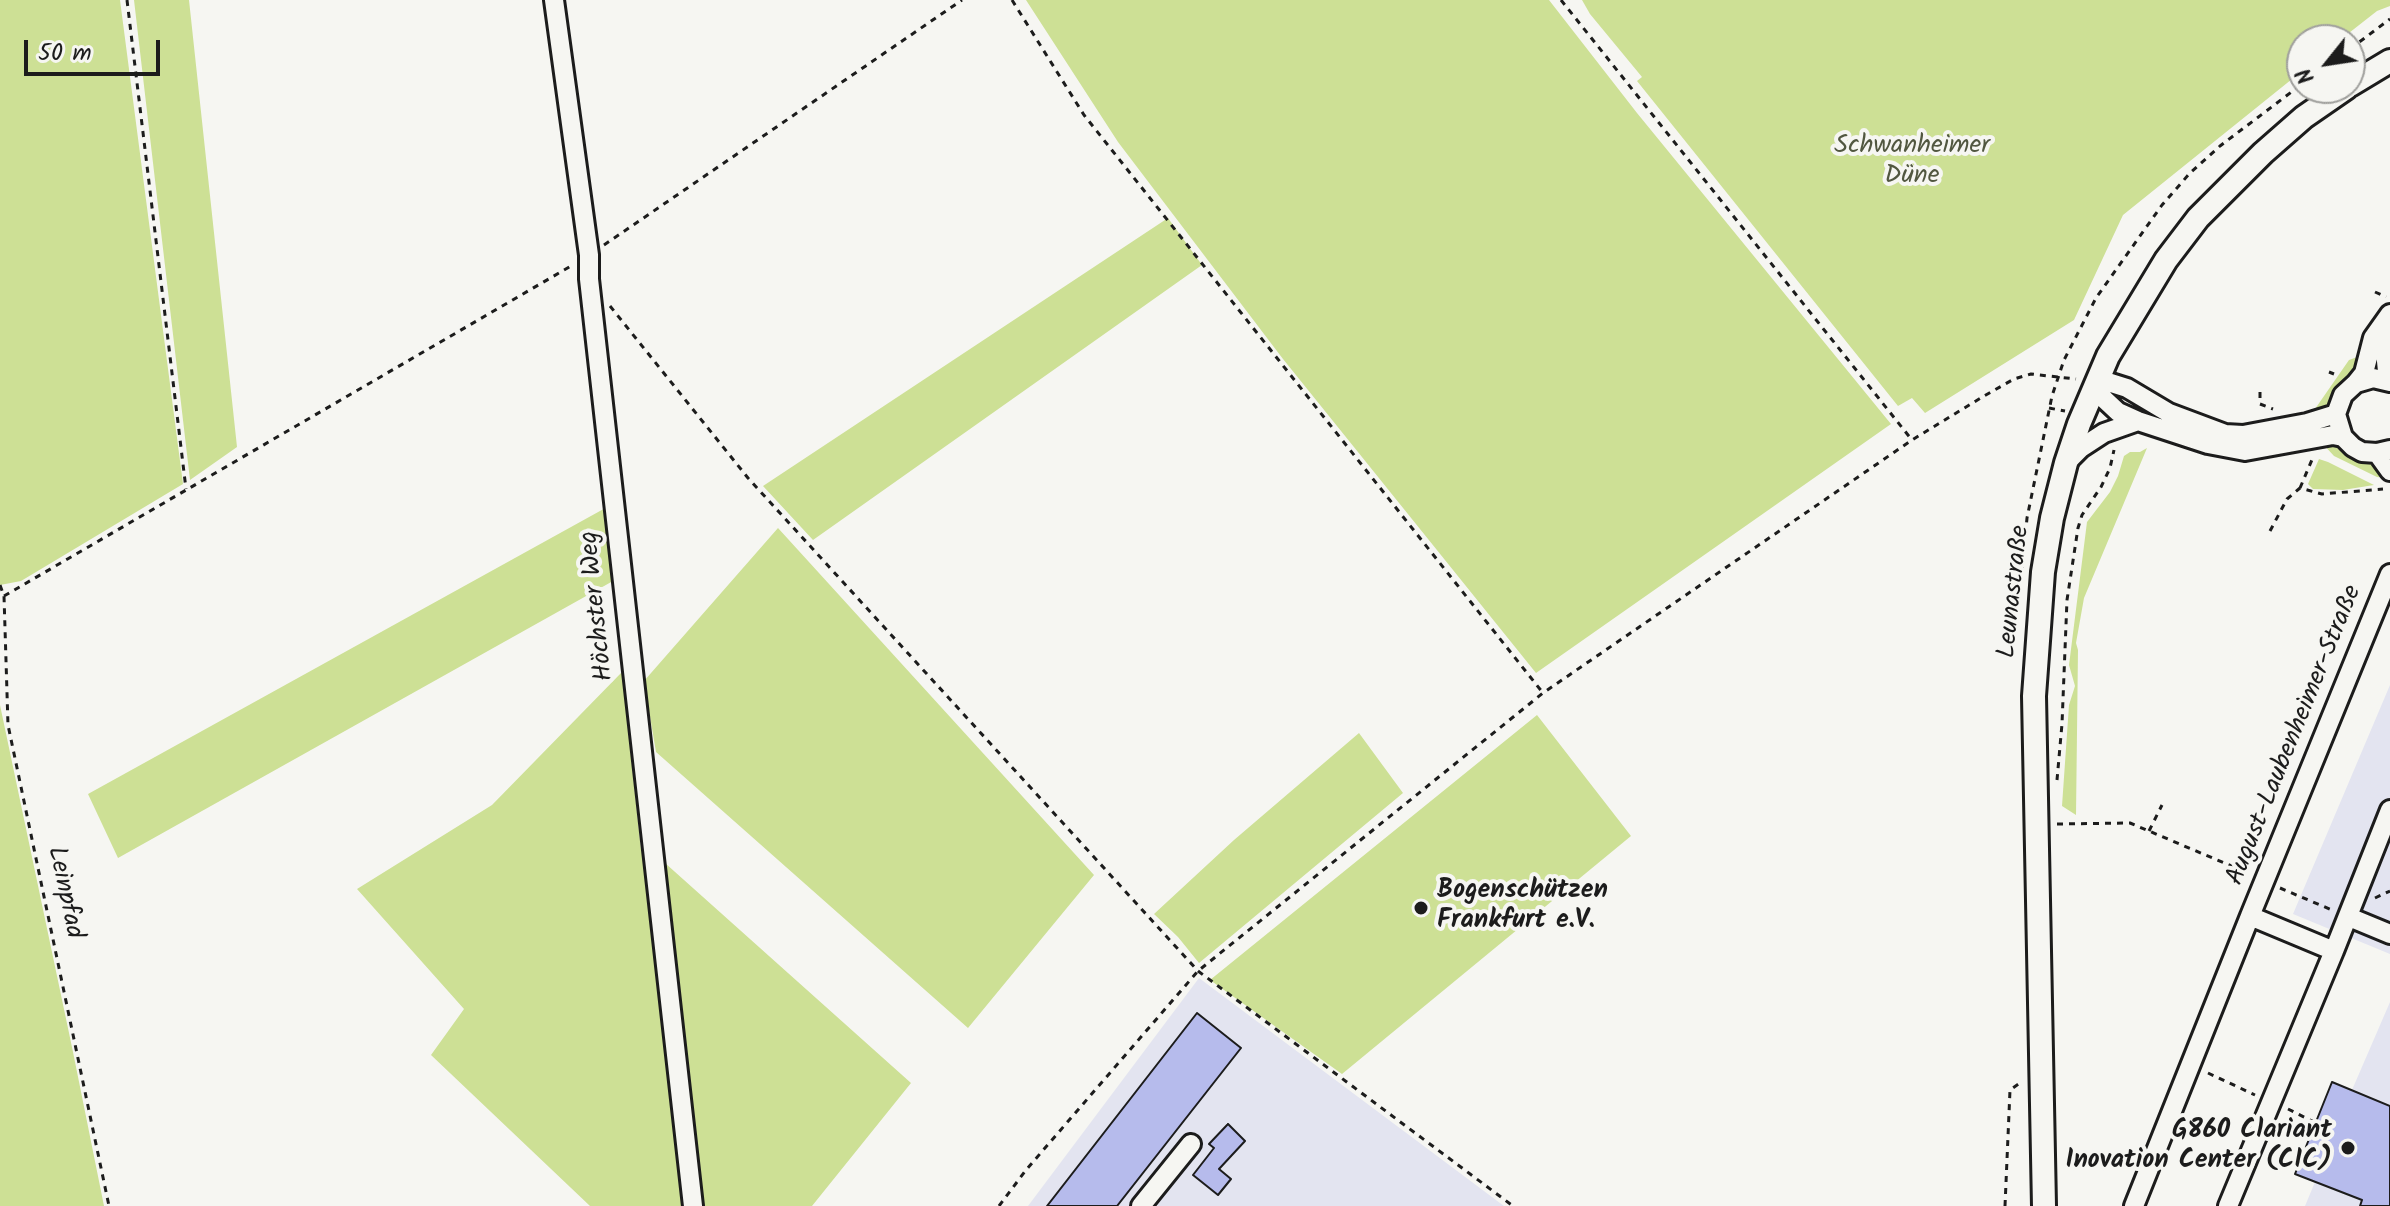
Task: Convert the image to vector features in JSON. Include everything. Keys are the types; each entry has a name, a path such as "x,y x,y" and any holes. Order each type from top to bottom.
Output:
{"main road":[{"name":"Leunastraße","path":"2366,76 2390,61"},
{"name":"Leunastraße","path":"2044,1206 2034,696 2043,572 2052,518 2066,463 2096,382 2137,305 2166,260 2198,218 2273,144 2323,104"}],"street":[{"name":"Höchster Weg","path":"554,0 589,255 589,279 693,1206"},
{"path":"2343,437 2336,414 2343,395 2364,373 2373,338 2388,306"},
{"path":"2356,383 2373,378 2389,382 2385,351 2390,333"},
{"path":"2336,414 2243,435 2225,434 2169,413 2127,388 2096,382 2109,405 2138,421 2208,444 2245,451 2333,435 2343,437 2362,452 2383,452 2389,480"},
{"path":"2066,463 2081,448 2114,427 2138,421"},
{"name":"August-Laubenheimer-Straße","path":"2134,1206 2263,880 2390,574"},
{"path":"2228,1206 2349,917 2390,810"},
{"name":"August-Laubenheimer-Straße","path":"2250,916 2334,951"},
{"path":"2349,917 2390,934"},
{"path":"1141,1206 1191,1144"}],"path":[{"path":"127,0 186,489"},
{"path":"4,596 589,255 962,0"},
{"path":"1012,0 1084,115 1543,693"},
{"path":"1561,0 1912,440"},
{"path":"2366,37 2390,19"},
{"path":"2049,408 2058,377 2096,298 2162,205 2190,173 2220,146 2286,96"},
{"path":"2375,292 2388,306"},
{"path":"609,304 748,478 1198,971 1513,1206"},
{"path":"2329,372 2334,374"},
{"path":"999,1206 1026,1170 1198,971 1543,693 1912,440 2014,379 2031,374 2058,377"},
{"path":"2260,392 2260,404 2277,411"},
{"path":"2057,784 2067,600 2078,528 2082,515 2106,478 2114,449"},
{"path":"2270,531 2287,499 2300,488 2315,453"},
{"path":"2300,488 2322,494 2389,480"},
{"name":"Leinpfad","path":"0,585 4,596 8,725 109,1206"},
{"path":"2149,831 2162,805"},
{"path":"2055,816 2055,824 2130,823 2349,917"},
{"path":"2190,1065 2316,1123"},
{"path":"2005,1206 2010,1090 2022,1082"}],"shaded area":[{"path":"2390,685 2390,954 2293,914"},
{"path":"1199,978 1504,1206 1028,1206"},
{"name":"G860 Clariant Inovation Center (CIC)","path":"2390,1002 2390,1206 2305,1206 2315,1182 2295,1174 2332,1082 2352,1090"}],"green space":[{"path":"0,0 120,0 183,484 21,581 0,585"},
{"path":"134,0 189,0 237,447 190,480"},
{"path":"1026,0 1549,0 1637,113 1891,424 1536,673 1283,359 1118,142"},
{"name":"Schwanheimer Düne","path":"1582,0 2390,0 2390,6 2377,11 2360,24 2286,24 2286,84 2123,215 2074,320 1925,413 1912,398 1898,406 1637,81 1642,77"},
{"path":"1168,218 1202,265 813,540 763,486"},
{"path":"2360,356 2358,367 2331,403 2315,414 2315,409 2349,360"},
{"path":"2322,443 2341,447 2377,465 2386,478 2377,477 2334,456"},
{"path":"2147,448 2084,598 2076,643 2076,815 2062,806 2069,705 2075,686 2069,665 2087,522 2110,492 2124,456"},
{"path":"2319,459 2374,485 2343,490 2313,489 2308,484"},
{"path":"609,506 613,581 118,858 88,794"},
{"path":"778,528 1094,875 968,1028 656,752 644,681"},
{"path":"622,672 641,850 665,863 911,1083 812,1206 590,1206 431,1055 464,1009 357,889 492,805"},
{"path":"0,705 73,1052 104,1206 0,1206"},
{"name":"Bogenschützen Frankfurt e.V.","path":"1537,715 1631,836 1342,1074 1210,980"},
{"path":"1359,733 1403,793 1199,963 1154,914 1234,840"}],"building":[{"path":"1197,1013 1241,1048 1117,1206 1047,1206"},
{"name":"G860 Clariant Inovation Center (CIC)","path":"2332,1082 2390,1106 2390,1206 2360,1206 2362,1200 2295,1174"},
{"path":"1228,1124 1245,1141 1219,1169 1231,1179 1218,1195 1193,1175 1214,1148 1209,1144"}],"place":[{"name":"Bogenschützen Frankfurt e.V.","path":"1421,908"},
{"name":"G860 Clariant Inovation Center (CIC)","path":"2348,1148"}]}
